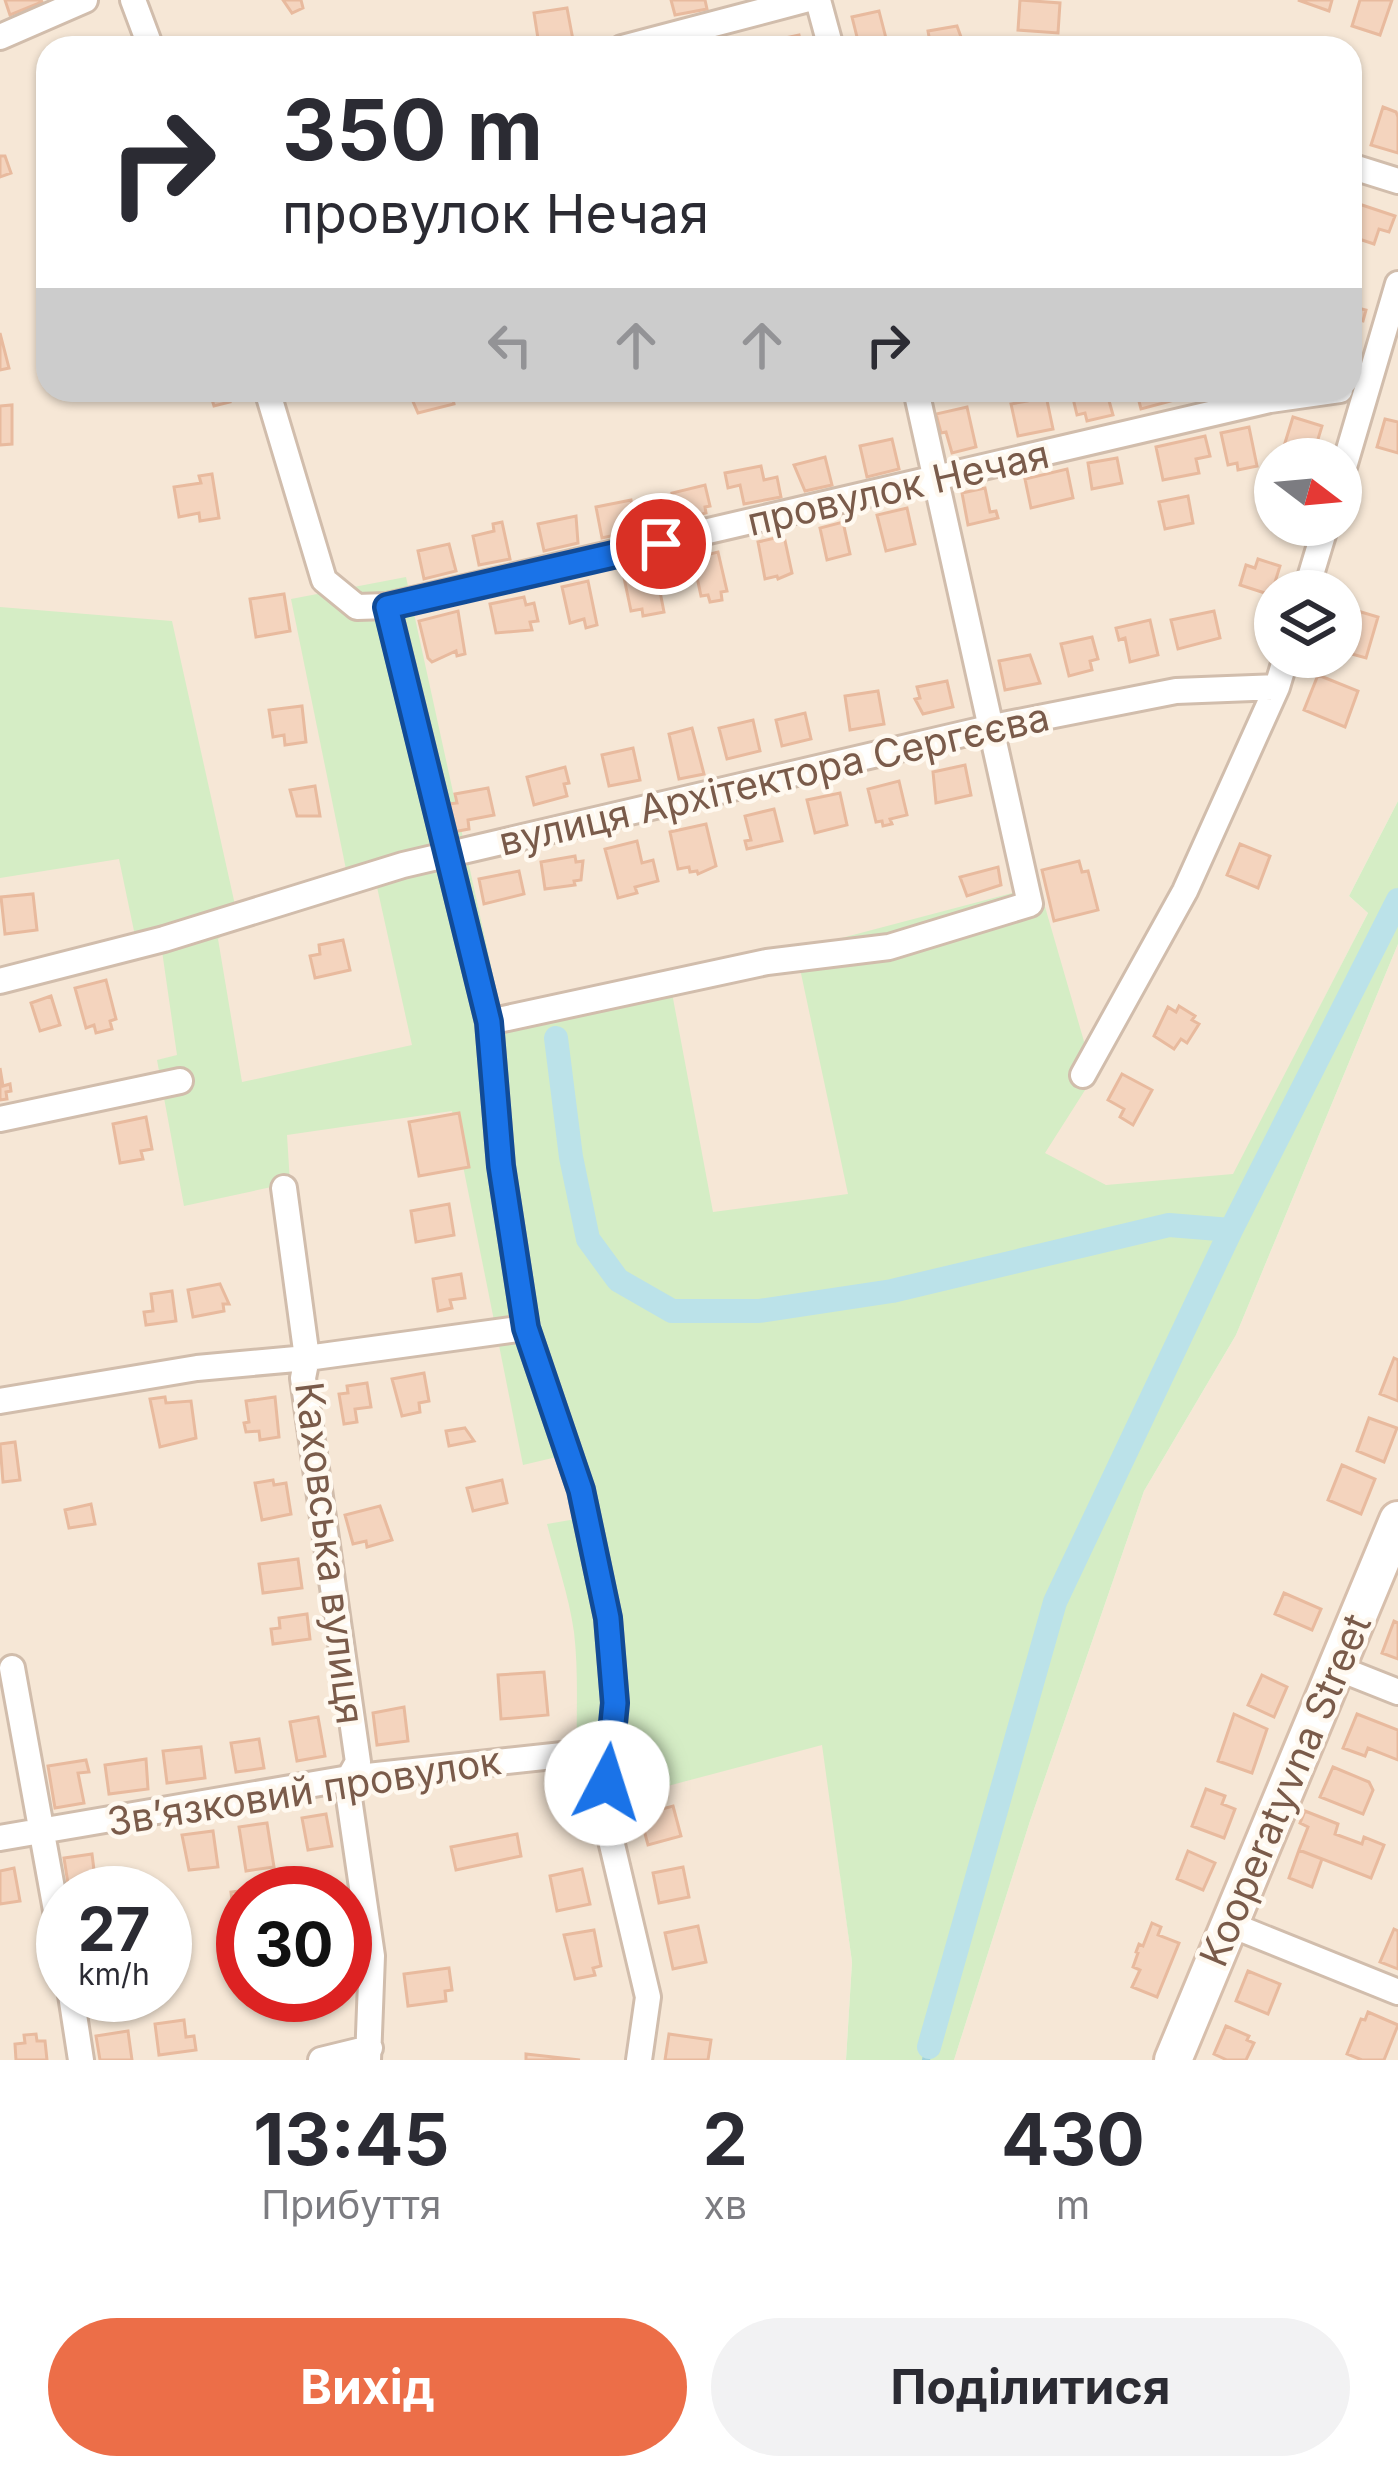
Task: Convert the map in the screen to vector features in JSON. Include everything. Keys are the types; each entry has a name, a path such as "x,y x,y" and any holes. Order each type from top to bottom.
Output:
{"street":[{"path":"133,0 146,36"},
{"path":"668,36 805,0"},
{"path":"818,0 828,36"},
{"path":"0,37 76,1"},
{"path":"1362,170 1398,181"},
{"path":"1362,379 1398,284"},
{"path":"271,402 324,580 357,607 387,607 489,1022 501,1166 526,1328 581,1490 608,1618 615,1703 604,1815 648,1997 639,2060"},
{"path":"489,1022 767,962 889,947 1030,904 919,402"},
{"name":"провулок Нечая","path":"387,607 1262,402"},
{"path":"1349,438 1356,402"},
{"path":"1083,1075 1185,891 1280,678"},
{"name":"вулиця Архітектора Сергєєва","path":"0,982 164,939 403,865 993,727 1176,691 1277,687"},
{"path":"0,1119 180,1081"},
{"name":"Каховська вулиця","path":"284,1188 307,1358 303,1378 358,1762 349,1778 349,1798 372,1957 369,2054"},
{"path":"0,1401 197,1367 307,1358 526,1328"},
{"name":"Kooperatyvna Street","path":"1173,2060 1398,1520"},
{"path":"1336,1667 1398,1692"},
{"path":"12,1668 8,1698 49,1866"},
{"name":"Звʼязковий провулок","path":"0,1838 349,1778 609,1750"},
{"path":"1229,1924 1398,1992"},
{"path":"75,2022 81,2060"},
{"path":"321,2060 369,2054"}],"shaded area":[{"path":"0,0 1398,0 1398,801 1349,896 1368,913 1234,1174 823,1746 852,1962 846,2060 0,2060"},
{"path":"1398,944 1398,2060 954,2060 1030,1821 1144,1491 1236,1335"}],"green space":[{"path":"406,577 500,1007 669,977 713,1212 848,1194 796,950 1039,886 1094,1076 1045,1153 1106,1185 1233,1174 1368,913 1349,896 1398,801 1398,944 1236,1335 1144,1491 1030,1821 954,2060 846,2060 852,1962 822,1745 581,1809 574,1632 547,1524 576,1519 561,1456 523,1465 452,1111 287,1135 290,1183 184,1206 157,1060 177,1055 162,951 139,955 119,859 0,878 0,607 172,621 239,923 218,939 242,1082 412,1045 377,887 350,889 291,599"}],"building":[{"path":"5,0 41,0 42,2 10,15"},
{"path":"283,0 301,0 303,8 292,13"},
{"path":"671,0 705,0 707,9 675,15"},
{"path":"1020,0 1060,3 1058,33 1018,30"},
{"path":"1298,0 1332,0 1329,11"},
{"path":"1360,0 1392,0 1380,35 1352,26"},
{"path":"567,8 572,36 538,36 534,13"},
{"path":"879,11 885,36 857,36 852,17"},
{"path":"957,26 961,36 929,36 928,31"},
{"path":"1383,107 1398,117 1398,153 1371,145"},
{"path":"0,156 5,156 11,173 0,177"},
{"path":"1362,205 1395,216 1389,232 1379,229 1374,244 1362,240"},
{"path":"0,333 9,368 0,370"},
{"path":"413,402 454,402 454,404 418,413"},
{"path":"1047,402 1053,429 1018,436 1011,404"},
{"path":"1074,402 1109,402 1113,415 1087,421 1085,413 1077,415"},
{"path":"1139,402 1167,402 1141,409"},
{"path":"12,405 12,444 0,445 0,406"},
{"path":"967,407 976,447 952,453 936,414"},
{"path":"1293,417 1322,426 1318,438 1286,438"},
{"path":"1385,419 1398,422 1398,453 1377,447"},
{"path":"1249,427 1254,467 1238,470 1237,463 1228,465 1221,433"},
{"path":"1205,436 1210,456 1196,459 1199,473 1163,480 1156,447"},
{"path":"892,439 899,469 867,477 860,446"},
{"path":"825,457 832,485 805,491 794,465"},
{"path":"1117,458 1122,483 1092,489 1088,463"},
{"path":"761,466 764,480 777,477 781,497 744,504 740,485 728,488 725,473"},
{"path":"1067,469 1073,498 1031,508 1025,479"},
{"path":"212,474 219,518 200,521 199,513 179,517 174,487 201,483 199,476"},
{"path":"705,485 710,506 705,507 706,513 678,520 672,493"},
{"path":"985,488 990,512 996,511 998,518 968,525 962,493"},
{"path":"1188,496 1193,523 1165,529 1159,502"},
{"path":"631,500 637,530 602,538 596,507"},
{"path":"907,508 915,544 886,551 877,515"},
{"path":"576,516 578,543 544,551 538,524"},
{"path":"502,522 510,559 479,565 473,536 494,531 493,524"},
{"path":"843,522 850,554 827,560 820,528"},
{"path":"784,536 792,573 765,579 758,542"},
{"path":"449,544 456,571 424,579 418,551"},
{"path":"718,552 727,591 721,592 722,600 710,602 708,595 701,596 693,558"},
{"path":"1258,559 1280,566 1279,570 1254,570 1254,590 1240,585 1246,565 1255,568"},
{"path":"655,566 664,612 643,616 642,609 631,611 623,573"},
{"path":"588,581 597,625 586,628 584,619 570,623 562,587"},
{"path":"284,594 290,631 256,637 250,599"},
{"path":"524,597 526,605 534,603 538,621 530,622 532,630 496,633 490,604"},
{"path":"458,611 465,654 457,656 456,651 432,662 419,621"},
{"path":"1214,611 1220,638 1178,649 1171,620"},
{"path":"1362,612 1378,617 1366,658 1362,657"},
{"path":"1150,620 1158,655 1130,662 1125,638 1119,640 1116,628"},
{"path":"1092,637 1098,659 1090,661 1092,670 1069,676 1061,644"},
{"path":"1030,655 1040,683 1005,690 999,661"},
{"path":"1317,678 1358,691 1345,727 1304,710"},
{"path":"947,681 953,707 923,714 915,699 920,698 917,687"},
{"path":"878,691 884,724 850,730 845,696"},
{"path":"302,706 306,742 285,745 284,735 273,737 269,710"},
{"path":"805,713 811,739 782,746 776,720"},
{"path":"753,720 760,751 727,759 719,728"},
{"path":"692,728 704,774 679,779 669,734"},
{"path":"633,748 640,780 609,786 602,755"},
{"path":"965,765 971,795 936,803 933,772"},
{"path":"565,767 567,796 534,805 527,777"},
{"path":"899,781 907,815 883,826 882,821 876,822 868,789"},
{"path":"315,786 320,816 297,816 290,790"},
{"path":"488,788 494,815 468,820 469,829 453,832 448,804 457,803 455,794"},
{"path":"840,793 847,825 815,833 807,800"},
{"path":"774,809 782,841 747,849 745,841 751,840 745,816"},
{"path":"706,824 716,866 698,874 689,867 678,869 670,832"},
{"path":"637,841 642,863 653,860 658,881 618,898 605,849"},
{"path":"1240,844 1270,856 1258,888 1227,875"},
{"path":"575,856 576,862 583,861 581,880 545,889 541,862"},
{"path":"1079,861 1082,872 1088,871 1098,910 1054,921 1042,870"},
{"path":"998,867 1001,885 967,896 960,877"},
{"path":"519,871 524,894 484,904 479,879"},
{"path":"33,894 37,930 5,934 1,897"},
{"path":"343,940 350,970 315,978 310,956 320,954 319,945"},
{"path":"106,980 116,1019 110,1021 112,1029 96,1033 94,1025 86,1028 75,988"},
{"path":"51,996 60,1025 40,1031 31,1003"},
{"path":"1179,1006 1199,1024 1187,1043 1181,1039 1174,1049 1154,1036 1168,1007 1176,1012"},
{"path":"0,1068 3,1086 10,1084 11,1091 6,1092 7,1099 0,1100"},
{"path":"1122,1074 1152,1090 1133,1125 1120,1117 1124,1109 1108,1100"},
{"path":"459,1113 469,1167 419,1176 409,1122"},
{"path":"146,1117 152,1149 141,1151 143,1159 120,1163 113,1124"},
{"path":"449,1204 454,1235 416,1242 411,1211"},
{"path":"461,1274 465,1298 450,1300 452,1308 438,1311 433,1279"},
{"path":"220,1284 229,1304 223,1304 224,1311 193,1317 188,1290"},
{"path":"172,1291 176,1321 146,1325 144,1312 153,1311 151,1294"},
{"path":"1394,1358 1398,1360 1398,1401 1380,1394"},
{"path":"424,1373 429,1401 419,1403 420,1412 402,1416 392,1379"},
{"path":"367,1383 371,1407 355,1409 357,1422 344,1424 339,1394 348,1393 347,1386"},
{"path":"165,1397 166,1403 191,1401 196,1438 160,1447 150,1399"},
{"path":"275,1397 279,1437 260,1440 259,1431 246,1432 246,1401"},
{"path":"1369,1418 1397,1428 1384,1462 1357,1451"},
{"path":"465,1428 474,1441 449,1446 446,1431"},
{"path":"15,1442 20,1480 3,1482 0,1444"},
{"path":"1342,1465 1375,1479 1361,1514 1328,1500"},
{"path":"273,1480 274,1485 286,1483 291,1514 262,1520 255,1483"},
{"path":"502,1480 507,1503 473,1511 467,1488"},
{"path":"91,1504 95,1524 69,1528 65,1510"},
{"path":"380,1506 392,1540 367,1547 366,1541 353,1544 345,1515"},
{"path":"298,1559 302,1588 263,1593 259,1564"},
{"path":"1284,1593 1321,1609 1312,1630 1275,1614"},
{"path":"307,1614 310,1639 273,1644 271,1629 280,1628 279,1618"},
{"path":"1394,1621 1398,1623 1398,1659 1382,1653"},
{"path":"544,1672 548,1715 501,1719 498,1675"},
{"path":"1262,1675 1287,1687 1274,1717 1248,1705"},
{"path":"404,1707 408,1741 377,1745 373,1713"},
{"path":"1234,1714 1267,1729 1252,1773 1218,1761"},
{"path":"1357,1714 1398,1730 1398,1760 1368,1748 1365,1756 1343,1748"},
{"path":"318,1717 325,1756 297,1761 290,1722"},
{"path":"259,1739 264,1768 236,1772 231,1743"},
{"path":"201,1747 205,1778 167,1783 163,1751"},
{"path":"146,1759 148,1789 109,1794 105,1765"},
{"path":"86,1760 89,1772 78,1773 84,1803 55,1808 48,1766"},
{"path":"1333,1767 1369,1782 1373,1790 1363,1814 1320,1797"},
{"path":"1206,1789 1225,1796 1222,1804 1235,1809 1224,1838 1192,1826"},
{"path":"673,1806 681,1836 648,1845 640,1815"},
{"path":"1305,1811 1338,1824 1335,1834 1362,1844 1364,1837 1384,1845 1371,1878 1299,1850 1308,1827 1300,1823"},
{"path":"326,1814 332,1846 308,1850 302,1818"},
{"path":"267,1823 274,1866 245,1866 239,1827"},
{"path":"213,1831 218,1866 192,1870 182,1835"},
{"path":"517,1834 521,1856 456,1870 451,1847"},
{"path":"1299,1850 1322,1859 1312,1887 1289,1878"},
{"path":"1188,1851 1215,1863 1203,1890 1177,1879"},
{"path":"92,1854 94,1866 65,1866 64,1858"},
{"path":"683,1867 689,1897 659,1903 653,1873"},
{"path":"14,1868 20,1901 0,1904 0,1871"},
{"path":"582,1869 590,1904 557,1911 550,1876"},
{"path":"1152,1923 1161,1927 1158,1935 1179,1943 1157,1997 1132,1987 1140,1970 1133,1967 1136,1952"},
{"path":"698,1926 706,1962 673,1969 665,1933"},
{"path":"1394,1929 1398,1931 1398,1969 1380,1962"},
{"path":"594,1930 601,1966 593,1968 595,1975 575,1979 564,1935"},
{"path":"449,1968 452,1990 445,1991 446,2001 408,2006 404,1974"},
{"path":"1248,1971 1280,1984 1268,2014 1236,2001"},
{"path":"1368,2012 1398,2025 1384,2060 1347,2054"},
{"path":"184,2022 186,2037 194,2036 196,2050 159,2055 155,2024"},
{"path":"1226,2026 1254,2043 1246,2060 1214,2054"},
{"path":"128,2031 132,2060 100,2060 96,2036"},
{"path":"36,2034 37,2041 45,2041 47,2060 16,2060 15,2044 25,2043 24,2035"},
{"path":"669,2034 711,2040 708,2060 665,2060"},
{"path":"526,2054 580,2060 526,2060"}],"waterway":[{"path":"929,2047 1055,1602 1231,1230 1398,900"},
{"path":"556,1038 571,1157 588,1239 618,1280 672,1311 759,1311 892,1291 1169,1225 1231,1230"},
{"path":"926,2060 929,2047"}],"route":[{"path":"607,1783 615,1703 608,1618 581,1490 526,1328 501,1166 489,1022 387,607 661,544"}]}
